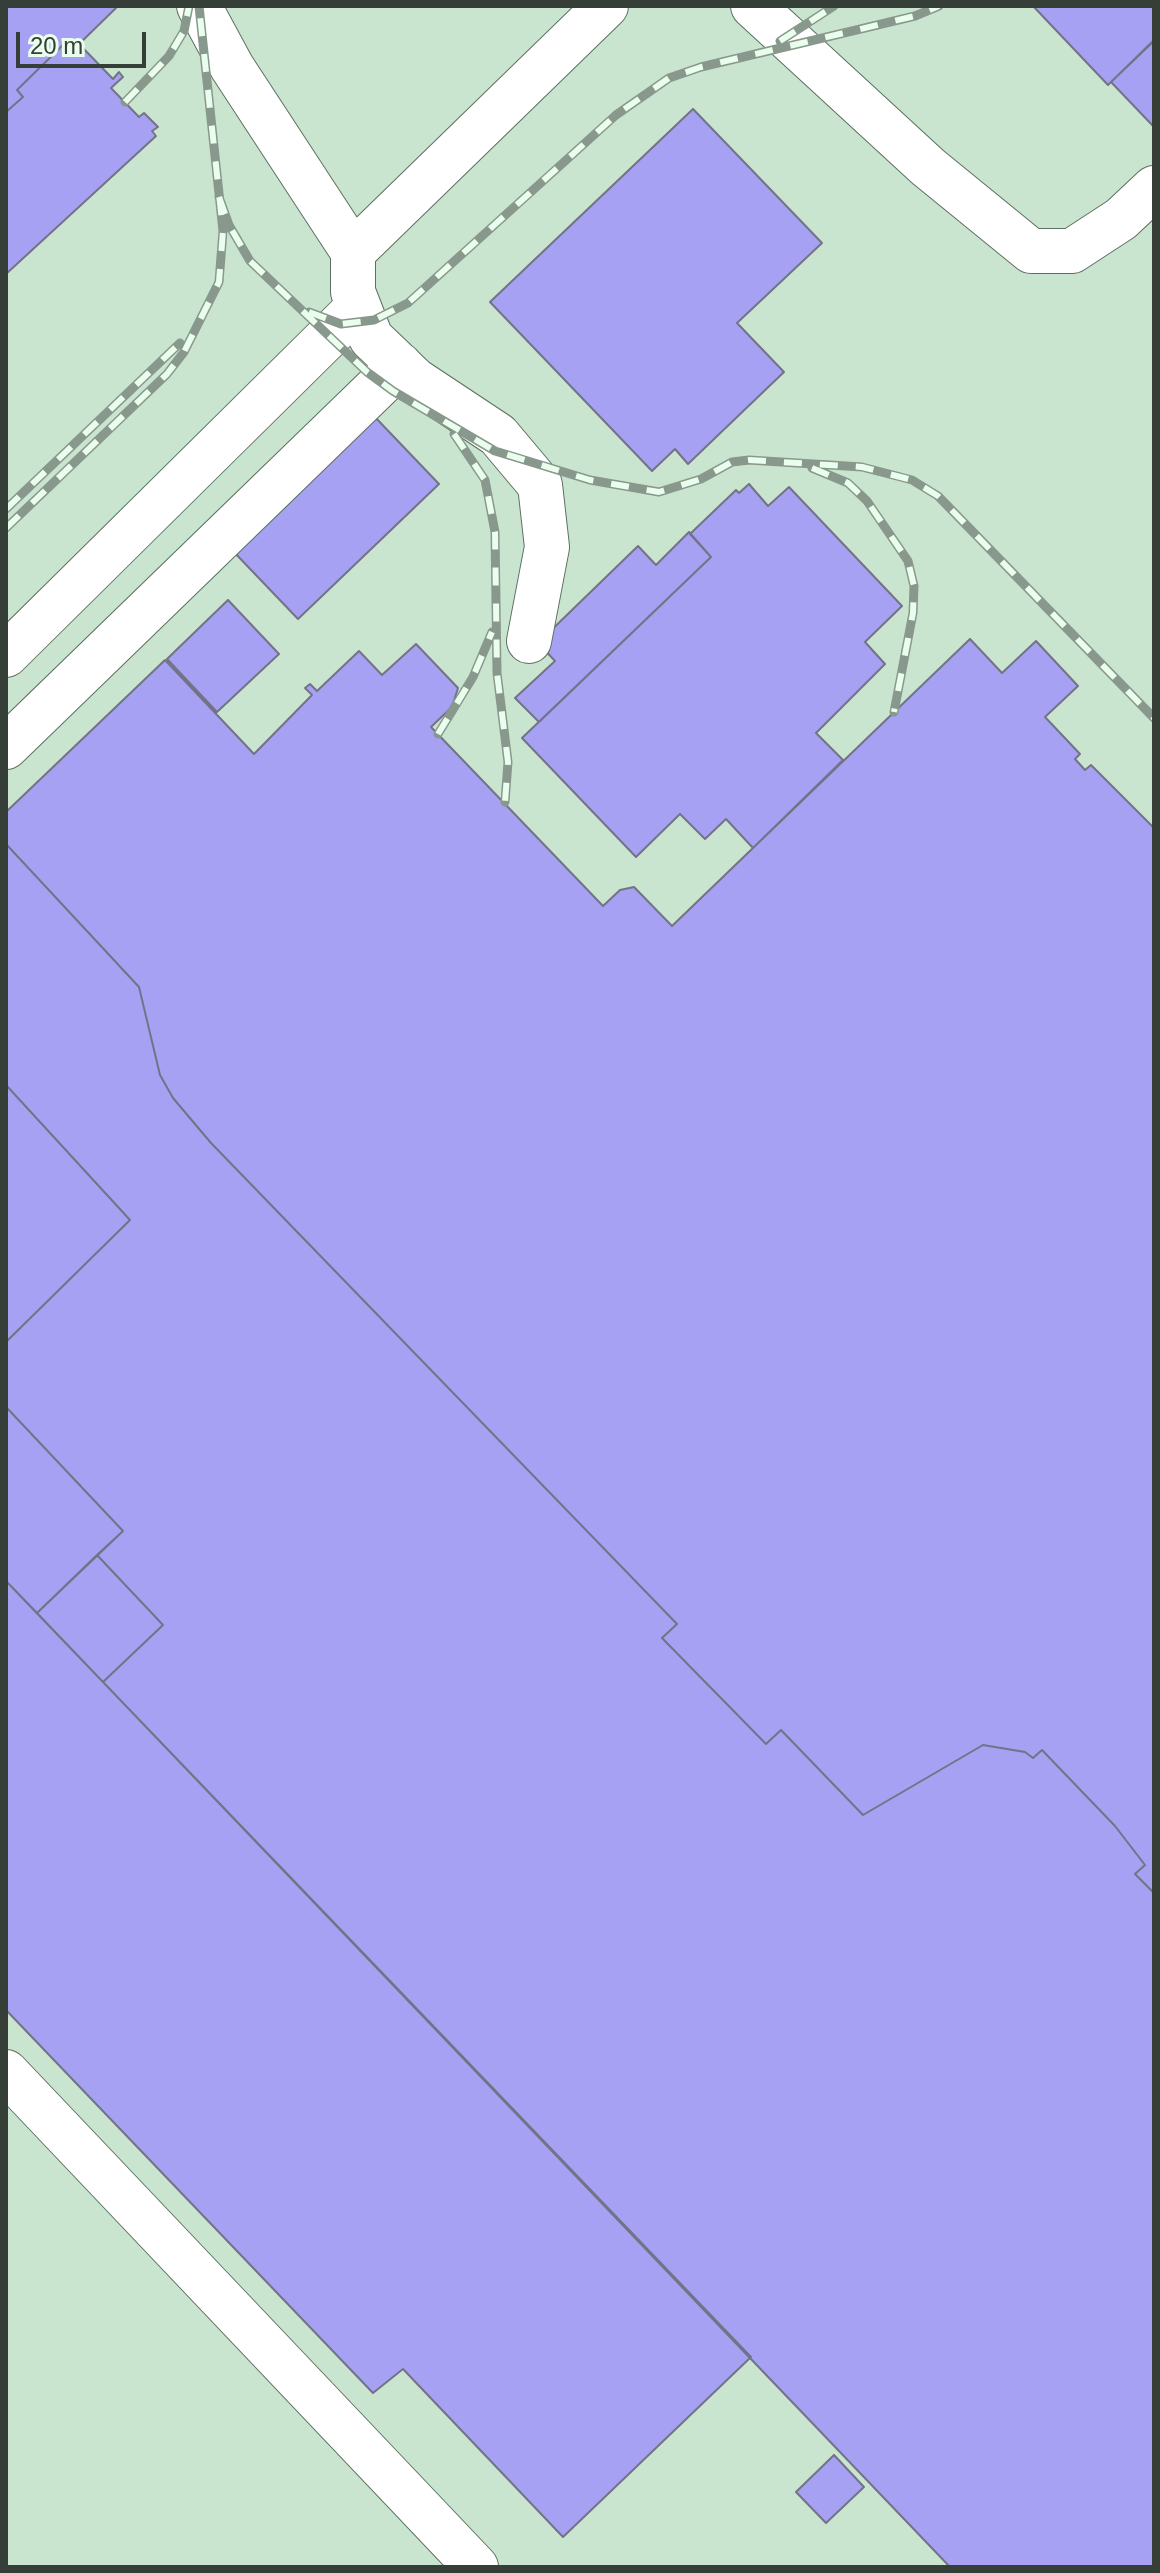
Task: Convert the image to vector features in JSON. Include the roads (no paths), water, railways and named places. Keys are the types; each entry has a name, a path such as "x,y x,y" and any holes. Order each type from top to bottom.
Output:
{"lane":[{"path":"199,6 232,67 353,252 353,292 371,338 415,380 498,435 540,485 547,547 529,641"},
{"path":"353,252 606,6"},
{"path":"753,6 928,167 1031,251 1072,251 1121,219 1154,188"},
{"path":"6,655 358,307"},
{"path":"6,747 400,365"},
{"path":"6,2072 476,2567"}],"railway":[{"path":"125,102 169,56 184,31 189,6"},
{"path":"6,528 167,374 184,352 219,282 223,231 199,6"},
{"path":"780,41 834,6"},
{"path":"309,312 341,324 374,320 408,303 616,115 669,78 701,67 915,16 939,6"},
{"path":"219,197 229,225 250,261 367,372 393,391 495,451 590,480 659,492 701,479 732,462 749,460 862,467 912,480 938,496 1154,718"},
{"path":"6,509 180,343"},
{"path":"454,434 485,480 495,532 497,673 508,762 505,802"},
{"path":"812,468 848,483 867,501 908,561 914,586 913,613 894,712"},
{"path":"438,734 473,677 492,632"}]}
